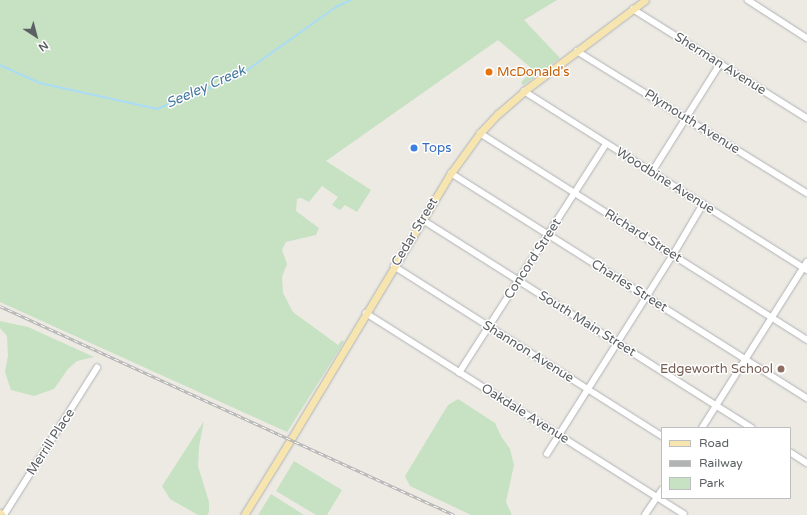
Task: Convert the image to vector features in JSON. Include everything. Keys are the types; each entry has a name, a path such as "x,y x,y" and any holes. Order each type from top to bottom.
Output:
{"main road":[{"name":"Cedar Street","path":"244,515 451,173 480,133 498,114 524,91 645,0"}],"street":[{"path":"748,0 807,38"},
{"name":"Sherman Avenue","path":"633,9 807,118"},
{"name":"Plymouth Avenue","path":"577,51 807,193"},
{"path":"652,172 720,64"},
{"name":"Woodbine Avenue","path":"524,91 606,144 806,266"},
{"name":"Richard Street","path":"480,133 807,340"},
{"name":"Concord Street","path":"459,373 606,144"},
{"name":"Charles Street","path":"451,173 807,398"},
{"path":"547,454 647,297 703,204"},
{"name":"South Main Street","path":"423,220 750,427"},
{"name":"Shannon Avenue","path":"394,266 661,435"},
{"path":"703,427 806,266"},
{"name":"Oakdale Avenue","path":"366,313 684,514"},
{"name":"Merrill Place","path":"2,514 98,368"},
{"path":"791,453 807,463"},
{"path":"646,515 661,491"}],"green space":[{"path":"0,0 557,0 524,20 560,58 524,85 521,84 529,74 530,67 498,40 326,161 371,190 357,212 345,205 340,210 332,205 338,197 322,186 309,202 301,198 297,199 296,211 319,228 316,235 286,242 282,250 287,264 282,277 283,293 293,312 338,345 342,340 344,342 287,432 0,302"},
{"path":"0,321 28,327 94,357 77,361 68,369 54,389 34,396 11,390 5,372 8,356 7,336 0,328"},
{"path":"458,399 495,423 501,436 510,449 514,465 506,502 512,515 471,515 410,486 405,476 448,405"},
{"path":"204,421 199,447 198,466 209,502 209,512 207,515 198,515 170,499 162,486"},
{"path":"294,461 342,490 327,515 316,515 276,491"},
{"path":"271,494 304,515 258,515"}],"waterway":[{"name":"Seeley Creek","path":"0,65 40,83 157,109 239,76 336,7 351,0"}],"railway":[{"path":"0,306 454,515"}],"place":[{"name":"McDonald's","path":"489,72"},
{"name":"Tops","path":"414,148"},
{"name":"Edgeworth School","path":"781,369"}]}
